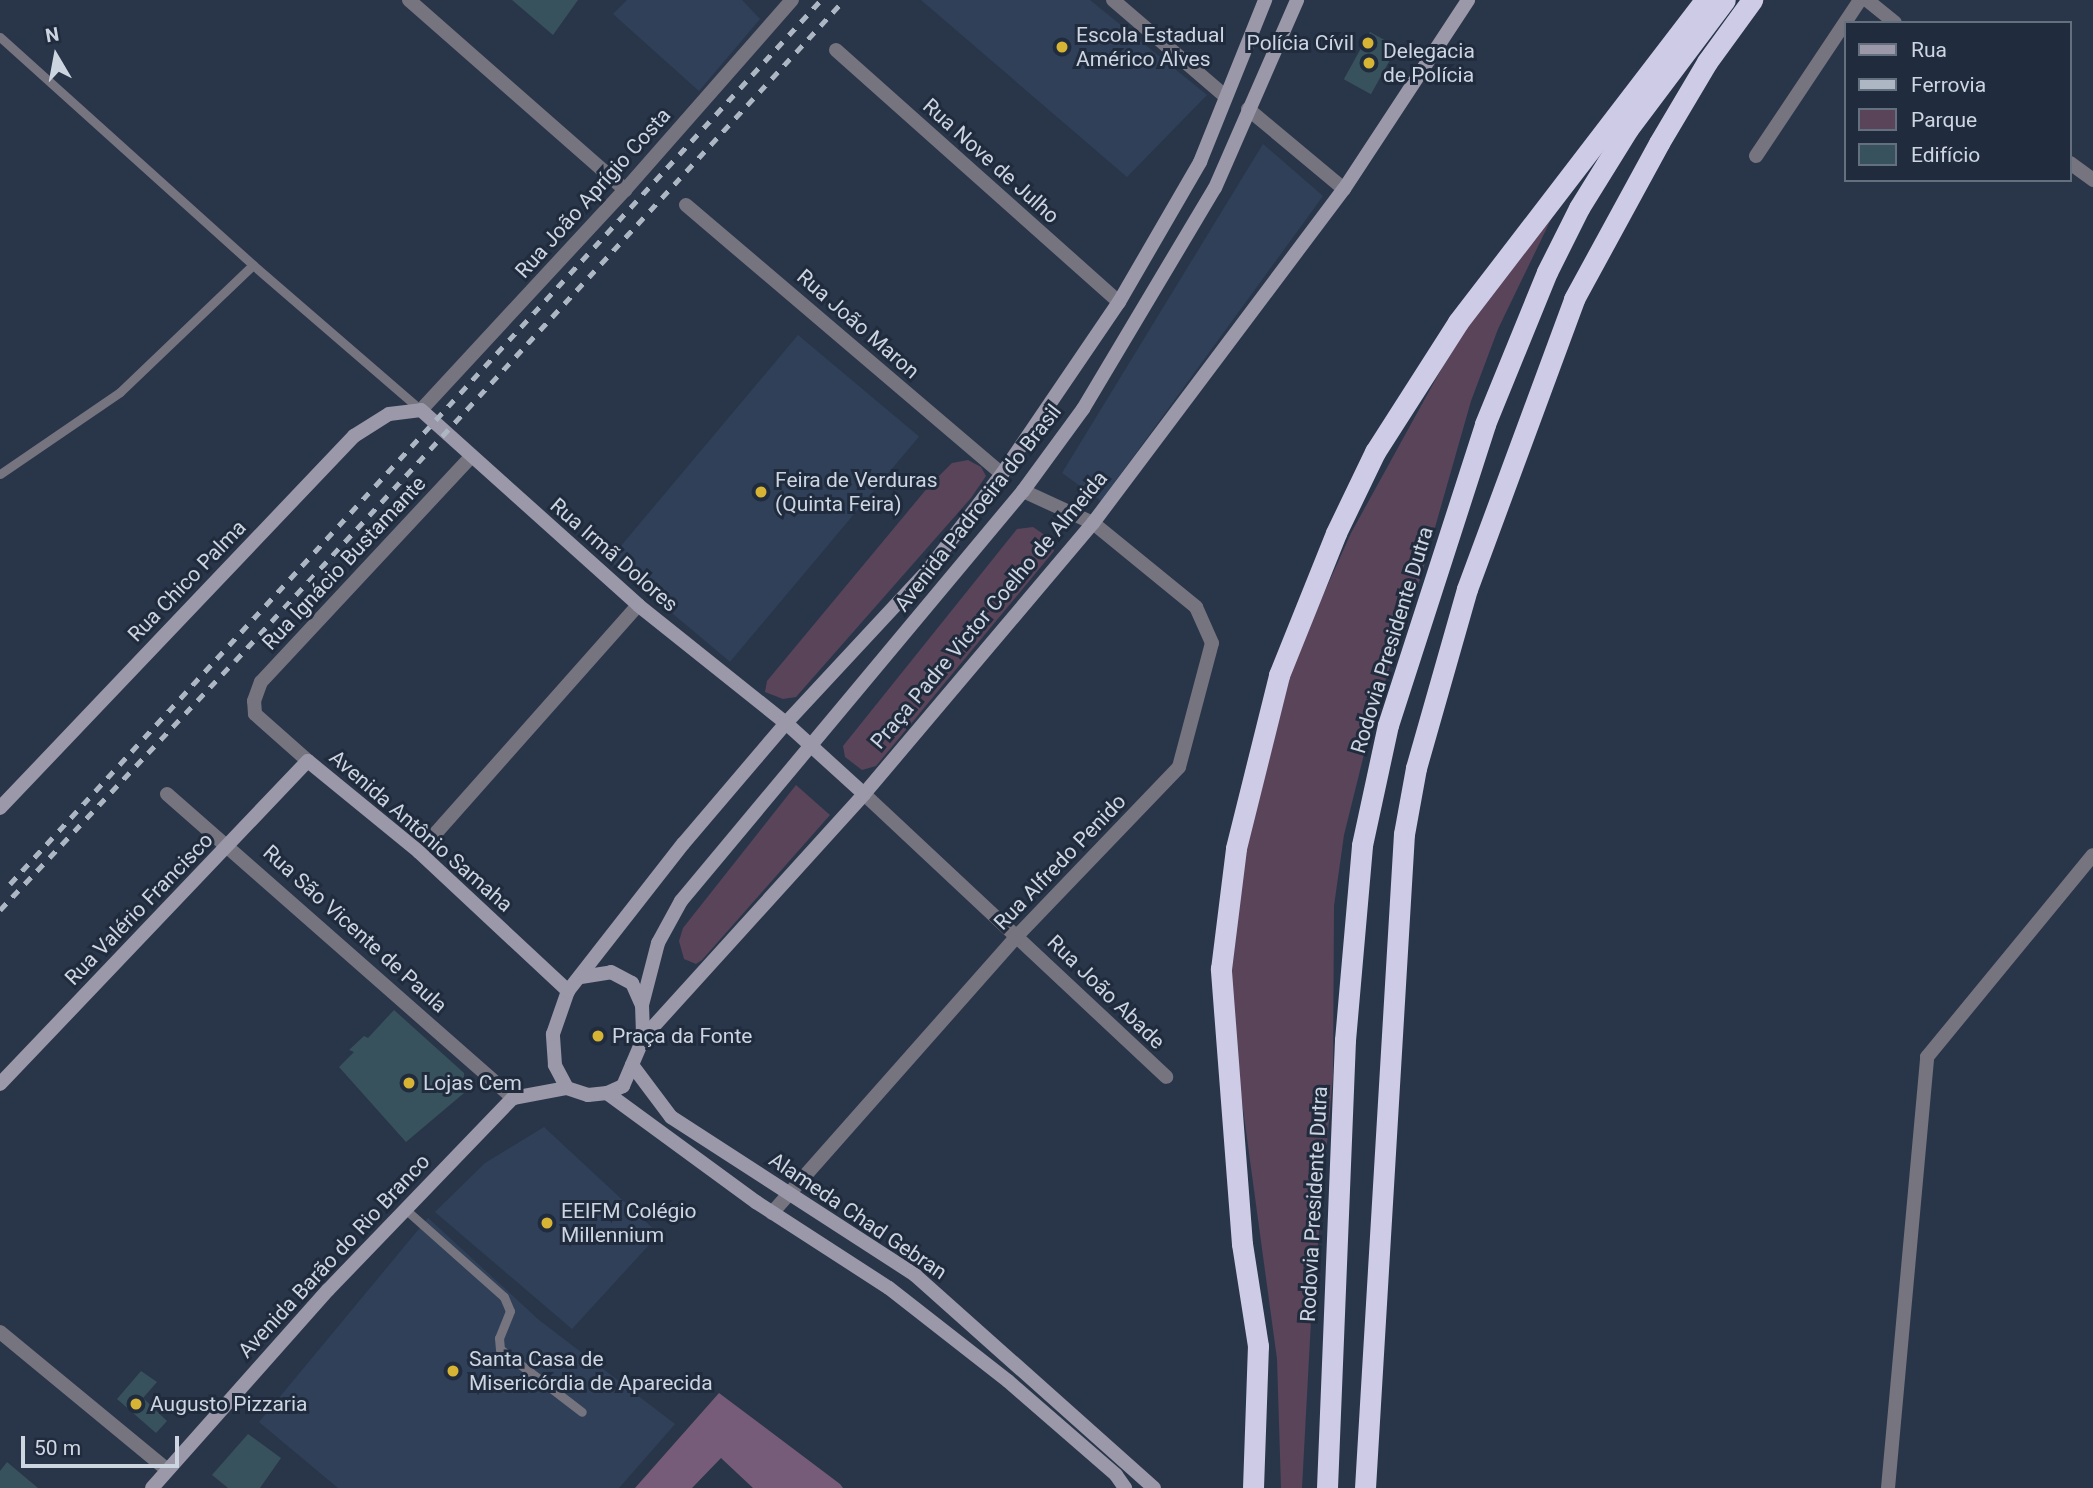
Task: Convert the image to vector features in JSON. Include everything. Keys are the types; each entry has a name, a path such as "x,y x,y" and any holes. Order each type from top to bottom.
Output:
{"highway":[{"path":"1253,1488 1258,1346 1242,1244 1221,969 1236,848 1275,687 1336,533 1375,452 1458,322 1705,0"},
{"name":"Rodovia Presidente Dutra","path":"1327,1488 1345,1040 1362,845 1388,724 1485,424 1542,284 1579,208 1628,129 1725,0"},
{"path":"1365,1488 1404,834 1416,768 1467,589 1574,299 1658,143 1707,62 1752,0"}],"main road":[{"name":"Avenida Padroeira do Brasil","path":"581,977 683,844 786,723 928,570 1002,474 1119,302 1200,162 1224,96 1265,0"},
{"name":"Avenida Padroeira do Brasil","path":"642,1005 658,943 681,901 1023,491 1076,418 1169,269 1215,188 1297,0"},
{"name":"Praça Padre Victor Coelho de Almeida","path":"643,1038 864,794 1093,523 1344,189 1468,0"},
{"name":"Rua Irmã Dolores","path":"421,410 638,605 786,723 864,794"},
{"name":"Rua Chico Palma","path":"0,808 354,436 389,414 421,410"},
{"name":"Avenida Antônio Samaha","path":"308,761 419,852 568,991"},
{"name":"Rua Valério Francisco","path":"0,1084 308,761"},
{"path":"513,1098 567,1088 588,1095 607,1093 623,1086 643,1038 642,1005 632,983 611,972 581,977 568,991 553,1034 555,1065 567,1088"},
{"name":"Alameda Chad Gebran","path":"632,1065 671,1117 915,1275 1154,1488"},
{"name":"Alameda Chad Gebran","path":"607,1093 772,1213 863,1271 1031,1400 1125,1488"},
{"name":"Avenida Barão do Rio Branco","path":"152,1488 166,1469 405,1209 513,1098"},
{"path":"863,1271 876,1249"},
{"path":"1031,1400 1042,1387"}],"street":[{"path":"409,0 625,190"},
{"path":"1113,0 1224,96"},
{"path":"1846,21 1860,0"},
{"path":"1867,0 1893,21"},
{"name":"Rua João Aprígio Costa","path":"421,410 625,190 786,2"},
{"path":"1756,156 1844,24"},
{"name":"Rua Nove de Julho","path":"836,50 1119,302"},
{"path":"1248,109 1344,189"},
{"path":"2072,164 2093,180"},
{"name":"Rua João Maron","path":"686,205 1002,474"},
{"name":"Rua Ignácio Bustamante","path":"254,701 261,682 471,457"},
{"path":"1023,491 1093,523"},
{"name":"Rua Alfredo Penido","path":"772,1213 1017,936 1179,767 1212,643 1196,607 1093,523"},
{"path":"419,852 638,605"},
{"name":"Avenida Antônio Samaha","path":"254,701 255,714 308,761"},
{"name":"Rua São Vicente de Paula","path":"167,794 229,845 513,1098"},
{"name":"Rua João Abade","path":"864,794 1166,1077"},
{"path":"1888,1488 1927,1057 2093,855"},
{"path":"0,1332 166,1469"}],"lane":[{"path":"0,37 253,265 421,410"},
{"path":"0,474 15,460 120,392 253,265"},
{"path":"405,1209 504,1297 510,1311 499,1338 500,1349 582,1412"}],"shaded area":[{"path":"627,0 742,0 760,19 699,91 613,14"},
{"name":"Escola Estadual Américo Alves","path":"921,0 1090,0 1207,95 1127,177"},
{"path":"1263,144 1323,196 1101,501 1062,473"},
{"name":"Feira de Verduras (Quinta Feira)","path":"798,335 919,437 730,662 609,560"},
{"name":"EEIFM Colégio Millennium","path":"544,1127 659,1234 572,1329 435,1212 485,1163"},
{"name":"Santa Casa de Misericórdia de Aparecida","path":"428,1218 539,1320 675,1424 619,1488 338,1488 259,1422"},
{"path":"719,1393 843,1488 753,1488 721,1458 692,1488 635,1488"}],"green space":[{"path":"1557,207 1498,329 1471,401 1422,573 1374,714 1344,835 1334,906 1333,1077 1311,1321 1302,1488 1281,1488 1277,1359 1232,1028 1232,914 1265,752 1298,651 1351,533 1454,346"},
{"path":"968,460 981,467 986,476 971,498 796,697 783,699 765,692 767,681 929,486 952,463"},
{"path":"1033,527 1049,538 1054,551 876,766 862,770 845,757 843,746 1017,529"},
{"path":"796,785 830,815 702,960 696,964 684,959 679,941 683,928"}],"building":[{"path":"512,0 578,0 553,35"},
{"name":"Delegacia de Polícia","path":"1370,32 1397,47 1371,94 1344,79"},
{"name":"Lojas Cem","path":"394,1010 464,1073 464,1093 406,1142 339,1067 354,1052 349,1050 364,1036 368,1038"},
{"name":"Augusto Pizzaria","path":"141,1371 157,1382 143,1398 167,1421 156,1433 117,1399"},
{"path":"248,1434 281,1458 260,1488 228,1488 212,1475"},
{"path":"7,1462 38,1488 0,1488 0,1471"}],"railway":[{"path":"10,884 821,0"},
{"path":"0,910 235,661 844,0"}],"place":[{"name":"Polícia Cívil","path":"1368,43"},
{"name":"Escola Estadual Américo Alves","path":"1062,47"},
{"name":"Delegacia de Polícia","path":"1369,63"},
{"name":"Feira de Verduras (Quinta Feira)","path":"761,492"},
{"name":"Praça da Fonte","path":"598,1036"},
{"name":"Lojas Cem","path":"409,1083"},
{"name":"EEIFM Colégio Millennium","path":"547,1223"},
{"name":"Santa Casa de Misericórdia de Aparecida","path":"453,1371"},
{"name":"Augusto Pizzaria","path":"136,1404"}]}
